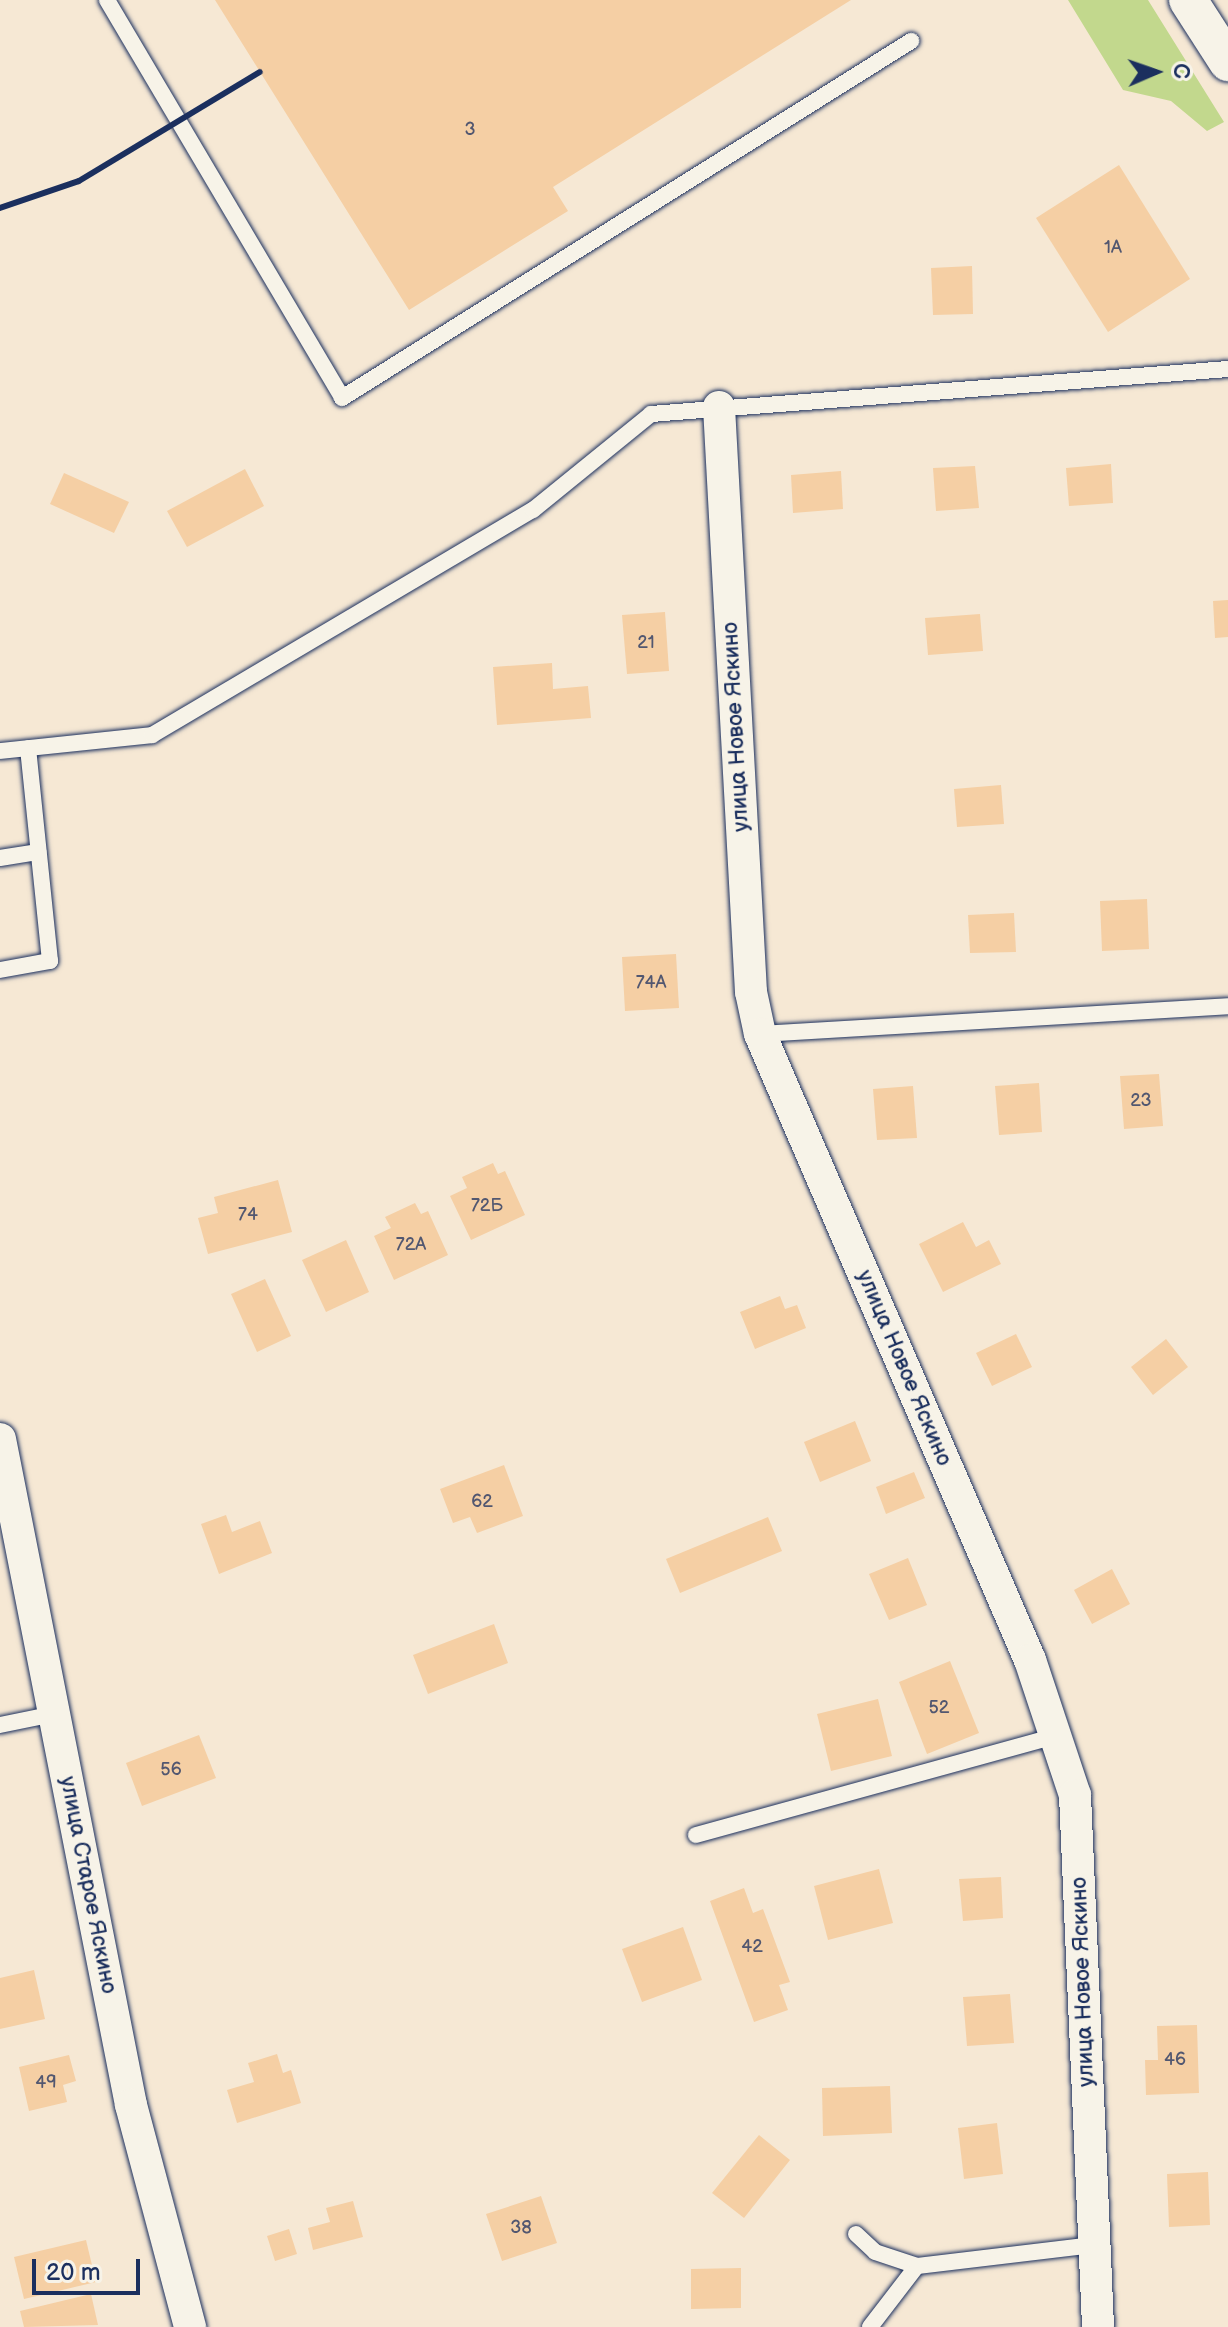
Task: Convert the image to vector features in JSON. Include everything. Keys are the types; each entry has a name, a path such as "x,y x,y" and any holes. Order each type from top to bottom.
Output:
{"street":[{"path":"1188,0 1228,62"},
{"name":"улица Новое Яскино","path":"719,407 751,992 760,1034 1030,1660 1075,1795 1098,2327"},
{"name":"улица Старое Яскино","path":"0,1439 131,2105 190,2327"}],"lane":[{"path":"107,0 342,398 911,41"},
{"path":"0,751 152,735 533,510 651,414 1228,369"},
{"path":"0,970 50,961 28,748"},
{"path":"0,858 39,852"},
{"path":"760,1034 1228,1006"},
{"path":"0,1725 54,1714"},
{"path":"696,1835 1055,1736"},
{"path":"856,2234 875,2252 917,2266 1094,2245"},
{"path":"870,2327 917,2266"}],"green space":[{"path":"1068,0 1148,0 1224,122 1207,131 1171,101 1123,90"}],"building":[{"path":"215,0 851,0 553,187 568,211 409,310"},
{"path":"1119,165 1190,279 1108,332 1036,218"},
{"path":"972,266 973,314 933,315 931,268"},
{"path":"1111,464 1113,503 1069,506 1066,468"},
{"path":"975,466 979,508 936,511 933,468"},
{"path":"245,469 264,506 187,547 167,511"},
{"path":"841,471 843,509 793,513 791,475"},
{"path":"64,473 129,502 114,533 50,504"},
{"path":"1228,600 1228,637 1215,638 1213,601"},
{"path":"665,612 669,671 627,674 622,615"},
{"path":"980,614 983,651 928,655 925,618"},
{"path":"552,663 553,689 588,686 591,718 497,725 493,667"},
{"path":"1001,785 1004,824 957,827 954,789"},
{"path":"1147,899 1149,949 1102,951 1100,901"},
{"path":"1014,913 1016,952 970,953 968,915"},
{"path":"676,954 679,1008 625,1011 622,957"},
{"path":"1159,1074 1163,1126 1124,1129 1120,1076"},
{"path":"1039,1083 1042,1132 999,1135 995,1086"},
{"path":"913,1086 917,1138 877,1140 873,1089"},
{"path":"493,1163 498,1174 505,1171 525,1215 471,1240 450,1196 467,1188 462,1177"},
{"path":"278,1180 292,1232 208,1254 198,1218 218,1213 214,1197"},
{"path":"415,1203 421,1214 428,1211 448,1255 394,1280 374,1236 391,1228 385,1217"},
{"path":"963,1222 976,1247 989,1240 1001,1264 943,1292 919,1244"},
{"path":"346,1240 369,1292 326,1312 302,1260"},
{"path":"265,1279 291,1336 257,1352 231,1294"},
{"path":"780,1296 785,1309 797,1305 806,1328 755,1349 740,1312"},
{"path":"1016,1334 1032,1367 992,1386 976,1353"},
{"path":"1166,1339 1188,1367 1153,1395 1131,1367"},
{"path":"855,1421 871,1461 820,1482 804,1442"},
{"path":"504,1465 523,1516 477,1533 470,1517 453,1523 440,1489"},
{"path":"914,1472 925,1498 886,1514 876,1487"},
{"path":"226,1515 232,1532 260,1521 272,1553 219,1574 201,1524"},
{"path":"768,1517 782,1551 680,1593 666,1559"},
{"path":"908,1558 927,1605 889,1620 869,1574"},
{"path":"1112,1569 1130,1604 1092,1624 1074,1590"},
{"path":"494,1624 508,1663 428,1694 413,1655"},
{"path":"950,1661 979,1733 927,1754 899,1682"},
{"path":"878,1699 892,1756 831,1771 817,1714"},
{"path":"199,1735 216,1778 142,1806 126,1763"},
{"path":"879,1869 893,1923 828,1940 814,1886"},
{"path":"1001,1877 1003,1918 963,1921 959,1879"},
{"path":"744,1888 753,1913 763,1909 790,1982 779,1985 788,2010 754,2022 710,1901"},
{"path":"683,1927 702,1980 642,2002 622,1949"},
{"path":"34,1970 45,2019 0,2029 0,1978"},
{"path":"1010,1994 1014,2043 967,2046 963,1997"},
{"path":"1197,2025 1199,2093 1146,2095 1145,2060 1158,2060 1157,2026"},
{"path":"277,2054 283,2073 291,2070 301,2103 237,2123 227,2090 254,2082 248,2063"},
{"path":"69,2055 76,2081 63,2085 67,2102 29,2111 19,2067"},
{"path":"890,2086 892,2133 823,2136 822,2088"},
{"path":"997,2123 1003,2174 964,2179 958,2128"},
{"path":"759,2135 790,2160 744,2218 712,2193"},
{"path":"1208,2172 1210,2225 1169,2227 1167,2174"},
{"path":"541,2196 557,2243 502,2261 486,2214"},
{"path":"353,2201 363,2237 313,2250 308,2228 330,2222 326,2208"},
{"path":"289,2229 297,2254 275,2261 267,2236"},
{"path":"86,2240 96,2282 24,2299 14,2257"},
{"path":"741,2268 741,2308 691,2309 691,2269"},
{"path":"91,2294 98,2325 24,2327 20,2311"}],"railway":[{"path":"0,208 79,181 260,72"}]}
